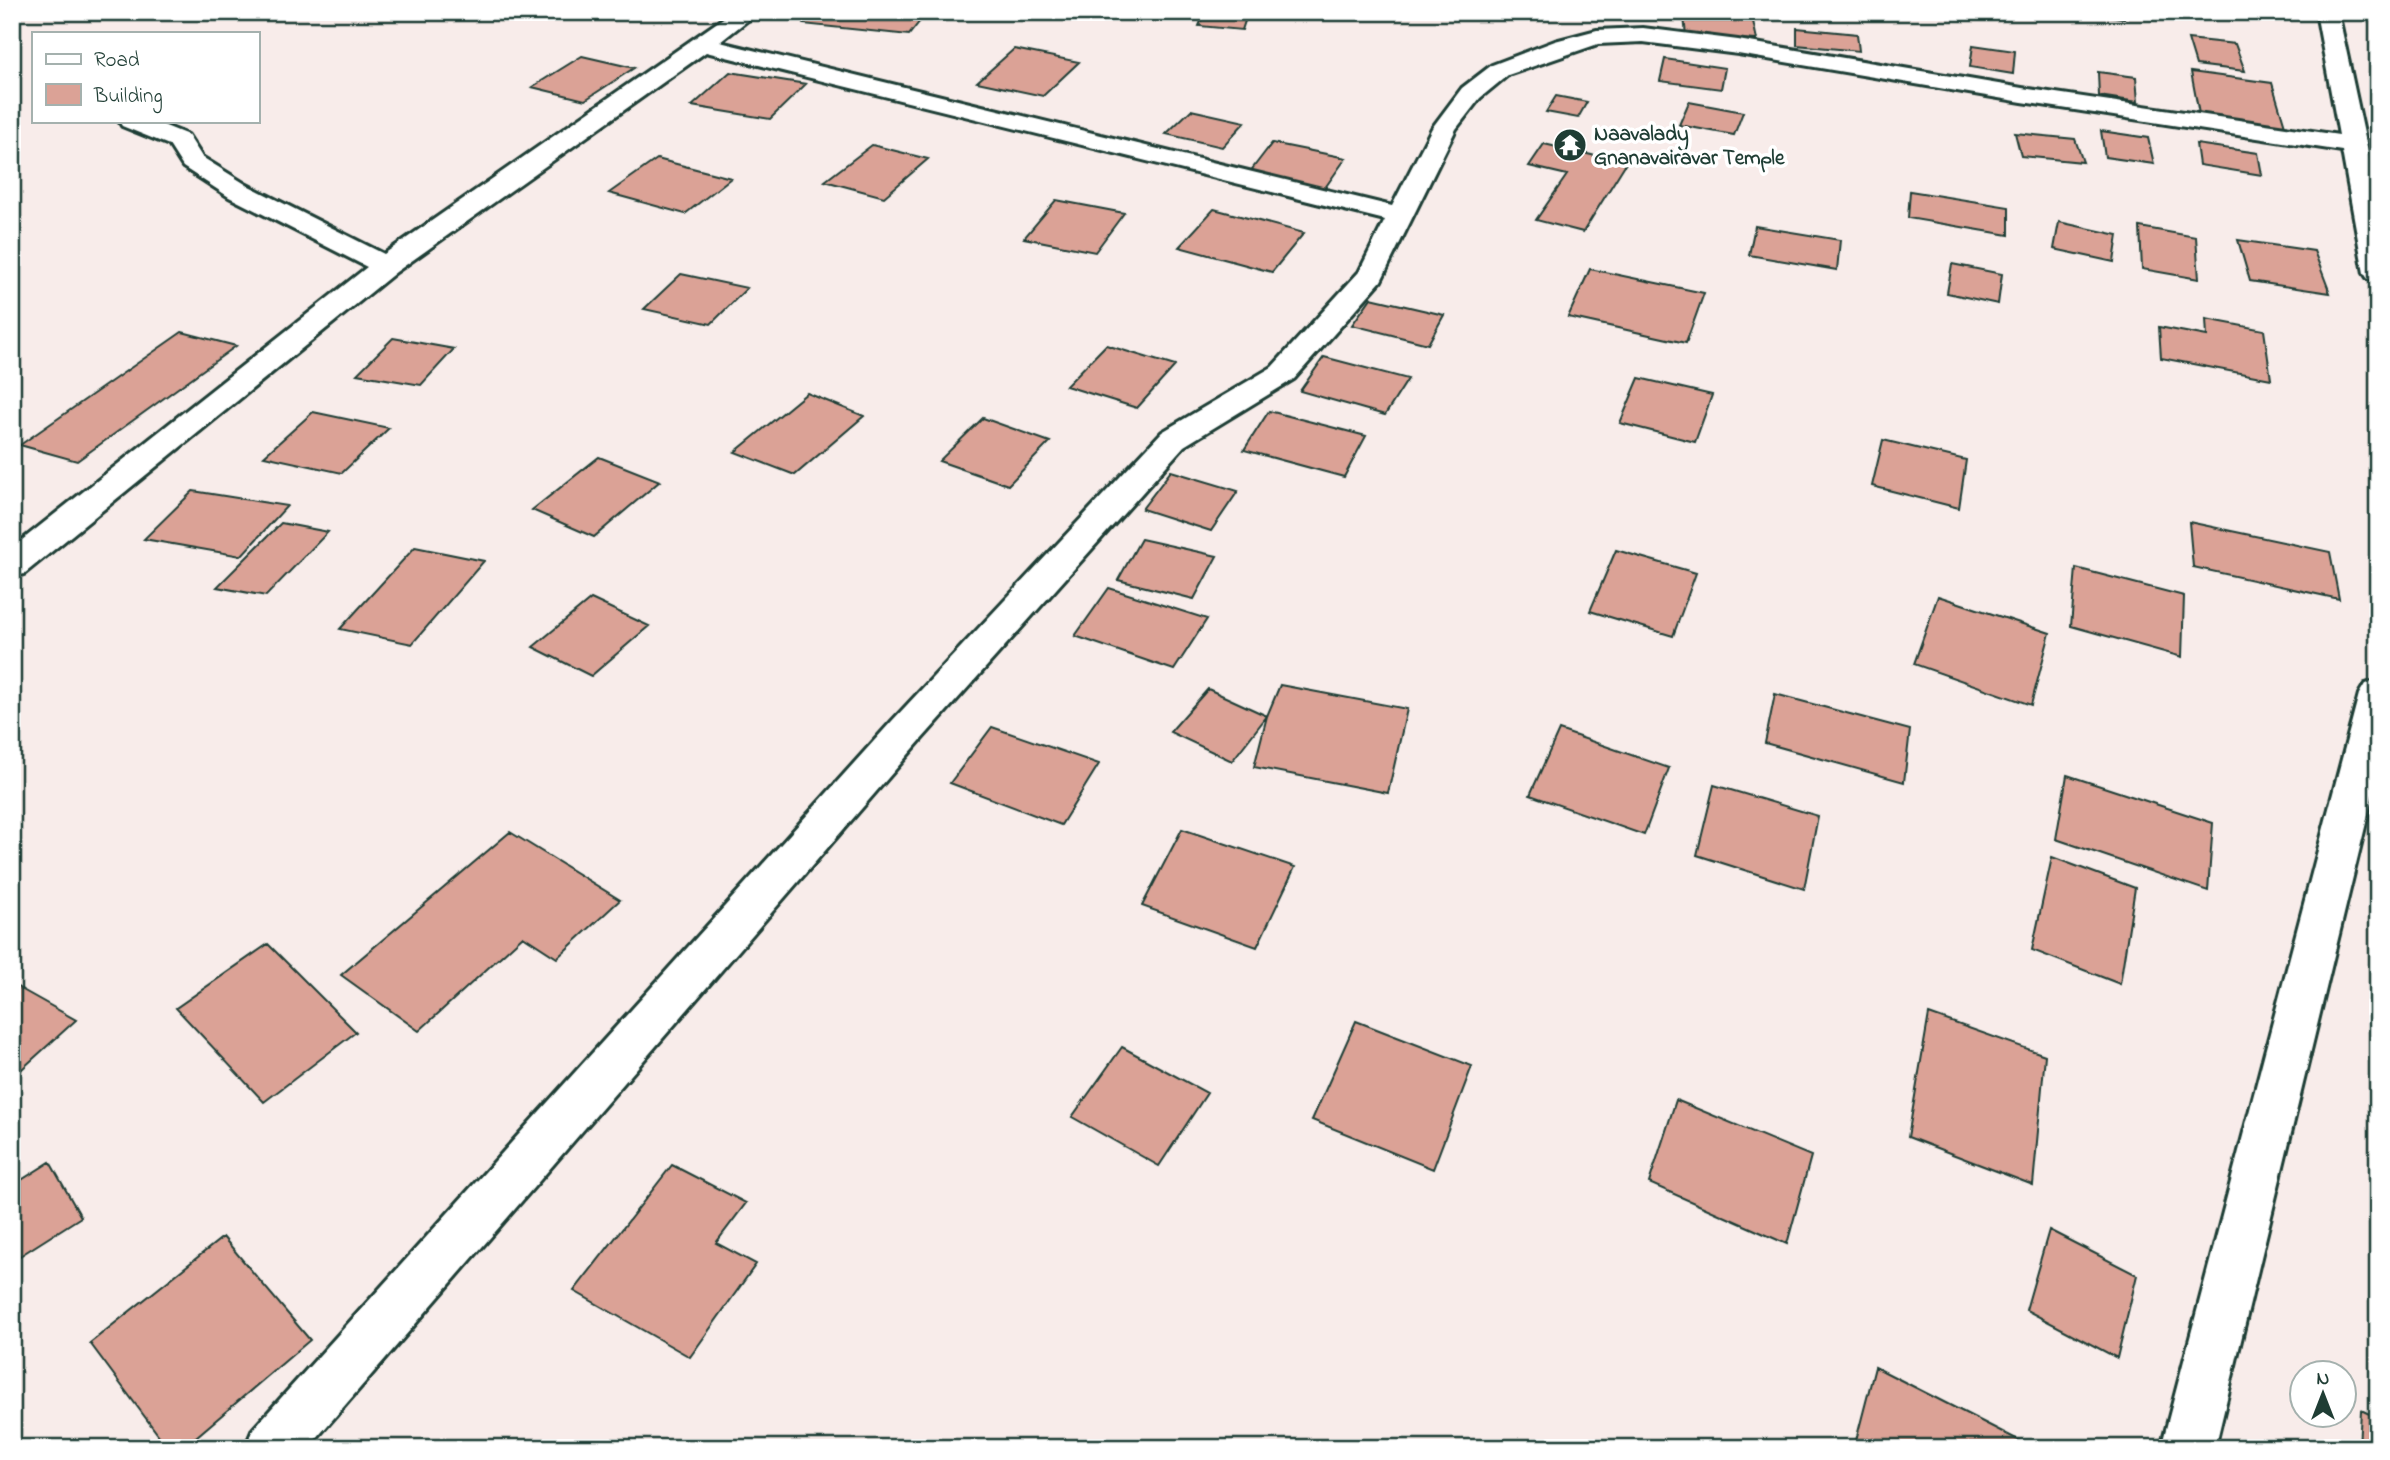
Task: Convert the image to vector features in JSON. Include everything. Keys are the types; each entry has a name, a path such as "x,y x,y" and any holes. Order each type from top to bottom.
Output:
{"street":[{"path":"12,566 386,266 747,12"},
{"path":"2327,12 2353,145 2370,180 2378,273"},
{"path":"272,1448 897,741 1173,439 1283,373 1371,275 1444,128 1471,93 1500,70 1563,46 1597,37 1643,35 1738,47 2022,95 2353,145"},
{"path":"702,44 1400,216"},
{"path":"134,122 180,140 192,162 238,191 386,266"},
{"path":"2188,1448 2378,694"}],"building":[{"path":"814,12 883,15 891,12 927,12 909,35 803,24"},
{"path":"1205,12 1248,12 1242,30 1199,26"},
{"path":"2073,12 2123,12 2124,18"},
{"path":"1684,16 1753,21 1757,40 1686,36"},
{"path":"1797,28 1857,34 1859,51 1797,45"},
{"path":"2188,39 2235,44 2245,71 2196,65"},
{"path":"1973,45 2015,51 2013,74 1970,67"},
{"path":"1014,49 1079,62 1043,96 977,82"},
{"path":"582,56 634,68 585,100 532,87"},
{"path":"1665,59 1725,68 1721,89 1660,81"},
{"path":"730,72 806,84 770,119 692,106"},
{"path":"2098,72 2136,77 2138,102 2099,96"},
{"path":"2191,72 2272,83 2285,126 2199,114"},
{"path":"1556,96 1587,102 1578,118 1546,112"},
{"path":"1689,102 1743,112 1734,135 1679,125"},
{"path":"1191,110 1245,122 1222,147 1166,134"},
{"path":"2101,131 2148,138 2154,164 2105,157"},
{"path":"2015,133 2075,139 2083,162 2021,156"},
{"path":"1272,143 1346,158 1322,192 1246,177"},
{"path":"1544,144 1626,163 1583,232 1536,220 1567,175 1529,166"},
{"path":"2196,144 2258,153 2262,175 2199,165"},
{"path":"872,145 928,159 884,197 825,181"},
{"path":"657,159 731,178 685,214 609,193"},
{"path":"1910,191 2009,207 2009,235 1908,218"},
{"path":"1056,200 1124,213 1095,252 1024,238"},
{"path":"1214,209 1304,233 1272,272 1179,247"},
{"path":"2059,222 2118,235 2114,262 2054,249"},
{"path":"1755,226 1840,240 1837,270 1749,255"},
{"path":"2140,227 2196,237 2199,279 2142,269"},
{"path":"2238,240 2314,251 2330,293 2250,281"},
{"path":"1952,264 2002,274 1998,304 1947,293"},
{"path":"1590,269 1704,293 1686,343 1568,317"},
{"path":"681,274 747,288 711,324 644,309"},
{"path":"1371,298 1444,315 1428,344 1352,325"},
{"path":"2206,319 2264,330 2271,379 2161,358 2159,327 2207,336"},
{"path":"182,332 236,346 77,461 20,445"},
{"path":"393,338 454,349 421,385 357,374"},
{"path":"1106,345 1175,366 1137,408 1066,386"},
{"path":"1324,357 1408,379 1385,415 1300,391"},
{"path":"1639,378 1712,395 1695,442 1620,423"},
{"path":"807,393 864,416 795,475 735,452"},
{"path":"1269,411 1366,436 1344,477 1244,450"},
{"path":"313,412 389,428 342,473 264,456"},
{"path":"983,418 1050,442 1008,485 939,461"},
{"path":"1883,440 1966,460 1959,508 1872,486"},
{"path":"599,457 660,481 594,537 532,510"},
{"path":"1171,471 1238,491 1211,531 1142,509"},
{"path":"193,491 287,506 241,556 144,539"},
{"path":"2189,522 2330,552 2339,599 2193,567"},
{"path":"281,523 328,532 266,596 217,587"},
{"path":"1141,539 1217,556 1194,599 1118,580"},
{"path":"415,547 484,561 412,644 340,629"},
{"path":"1616,550 1696,573 1673,636 1590,611"},
{"path":"2076,568 2184,596 2182,657 2071,626"},
{"path":"1109,588 1207,619 1174,670 1075,636"},
{"path":"1938,596 2050,633 2031,705 1914,664"},
{"path":"591,599 649,626 591,676 533,647"},
{"path":"1280,685 1407,709 1388,793 1254,767 1267,716"},
{"path":"1208,689 1267,716 1232,761 1170,732"},
{"path":"1775,694 1910,730 1904,782 1765,743"},
{"path":"992,727 1099,764 1061,825 950,783"},
{"path":"1559,730 1669,768 1644,835 1530,795"},
{"path":"2067,775 2213,823 2208,891 2056,839"},
{"path":"1714,785 1818,816 1804,889 1697,855"},
{"path":"1182,829 1295,867 1257,947 1142,906"},
{"path":"510,832 620,900 557,958 523,936 419,1031 341,975"},
{"path":"2052,857 2135,888 2120,984 2032,950"},
{"path":"268,944 356,1032 264,1102 176,1008"},
{"path":"12,984 76,1020 12,1078"},
{"path":"1929,1014 2045,1055 2033,1185 1908,1137"},
{"path":"1356,1021 1472,1066 1433,1169 1312,1120"},
{"path":"1122,1047 1207,1093 1159,1166 1072,1117"},
{"path":"1676,1100 1811,1156 1787,1244 1649,1183"},
{"path":"50,1162 81,1217 12,1261 12,1186"},
{"path":"672,1165 746,1203 716,1243 756,1264 690,1357 574,1291"},
{"path":"2049,1230 2137,1275 2117,1358 2026,1310"},
{"path":"223,1237 310,1340 183,1448 168,1448 90,1343"},
{"path":"1875,1367 2034,1448 1854,1448"},
{"path":"2361,1410 2378,1418 2378,1448 2359,1448"}],"place":[{"name":"Naavalady Gnanavairavar Temple","path":"1570,145"}]}
